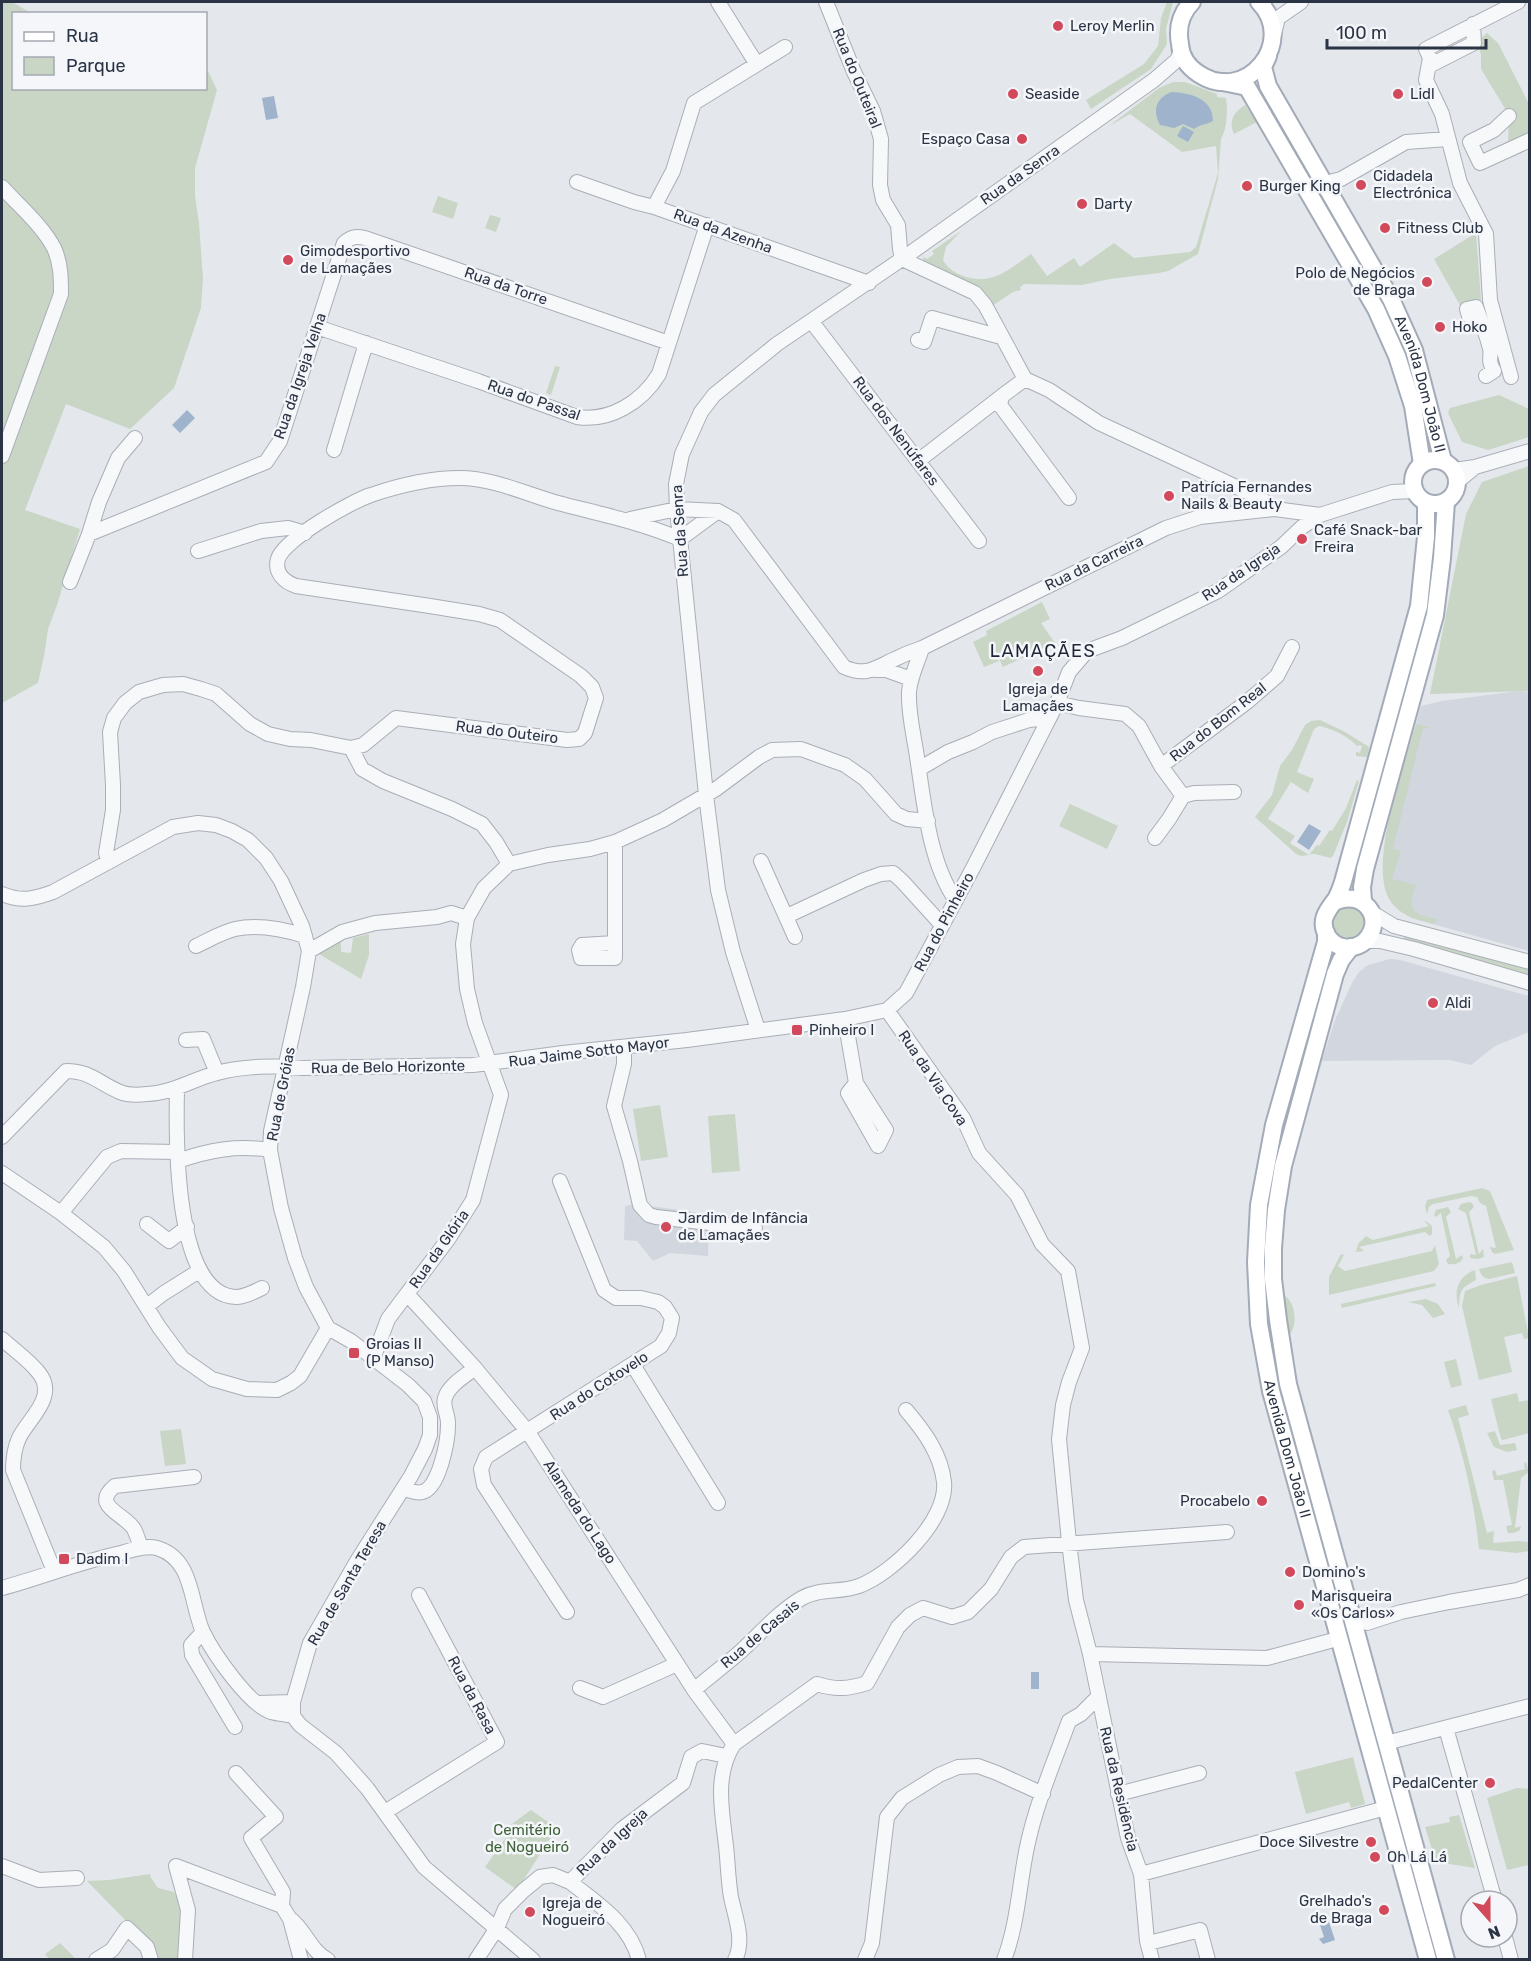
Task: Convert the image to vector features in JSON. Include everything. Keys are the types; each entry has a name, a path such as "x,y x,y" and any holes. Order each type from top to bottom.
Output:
{"main road":[{"path":"1223,82 1241,80 1251,74 1268,56 1273,39 1270,21 1266,11 1258,2"},
{"path":"1187,6 1178,33 1181,51 1191,67 1206,78"},
{"name":"Avenida Dom João II","path":"1268,56 1263,66 1268,86 1332,185 1391,299 1414,350 1452,471 1455,493 1446,502 1435,615 1365,869 1362,886 1373,924 1358,944 1341,960 1335,974 1287,1146 1276,1210 1274,1279 1288,1384 1446,1959"},
{"name":"Avenida Dom João II","path":"1206,78 1246,87 1376,309 1397,356 1413,406 1422,464"},
{"name":"Avenida Dom João II","path":"1428,1959 1271,1391 1259,1324 1256,1262 1259,1204 1269,1149 1326,942 1325,913 1334,902 1343,882 1419,606 1426,537 1416,470 1431,460 1452,471"},
{"path":"1418,491 1440,504 1446,502"},
{"path":"1334,902 1351,897 1367,907"},
{"path":"1326,933 1337,944 1358,944"}],"street":[{"path":"718,2 756,63"},
{"name":"Rua do Outeiral","path":"826,2 854,72 873,111 881,139 880,185 883,200 898,225 902,259"},
{"path":"1273,39 1278,18 1301,2"},
{"path":"1511,377 1491,300 1486,234 1460,183 1442,114 1426,80 1426,72 1429,66 1474,43 1473,24 1518,2"},
{"path":"654,207 673,171 694,103 785,47"},
{"name":"Rua da Senra","path":"758,1030 724,919 718,890 677,509 676,484 682,454 705,405 732,379 1154,80 1177,60 1181,51"},
{"name":"Rua da Senra","path":"1154,80 1181,68 1187,68 1206,78"},
{"path":"1509,116 1494,130 1470,142 1480,163 1530,140"},
{"path":"1494,130 1505,152"},
{"path":"1332,185 1406,142 1448,139"},
{"name":"Rua da Azenha","path":"577,182 707,225 869,283"},
{"path":"2,187 41,230 54,249 61,272 61,294 2,456"},
{"name":"Rua do Passal","path":"317,327 577,417 587,419 616,413 627,407 652,384 658,374 707,225"},
{"name":"Rua da Torre","path":"344,243 356,236 365,238 669,343"},
{"name":"Rua da Igreja Velha","path":"89,534 266,462 279,441 344,243"},
{"path":"902,259 975,293 985,305 1025,379 1049,390 1099,423 1260,498 1275,508 1320,515"},
{"path":"1479,317 1490,350 1489,361 1494,371 1486,376"},
{"path":"918,340 924,342 932,318 1001,337"},
{"name":"Rua dos Nenúfares","path":"812,321 979,541"},
{"path":"334,450 366,344"},
{"path":"918,461 1025,379"},
{"path":"1002,396 1000,405 1069,498"},
{"path":"70,582 99,502 118,458 135,438"},
{"path":"1452,471 1475,467 1530,451"},
{"name":"Rua do Outeiro","path":"351,748 363,746 396,718 567,740 579,739 585,734 596,698 592,687 581,676 500,620 479,614 296,586 285,582 279,572 278,559 285,548 349,504 398,487 435,479 463,478 485,481 628,520 680,539"},
{"name":"Rua da Igreja","path":"1087,651 1122,638 1218,591 1281,547 1302,527 1320,515 1392,492 1418,491"},
{"name":"Rua da Carreira","path":"875,670 1166,528 1200,517 1275,508"},
{"name":"Rua do Outeiro","path":"628,520 677,509 718,511"},
{"path":"680,539 718,511 734,520 844,667 853,671 866,672 886,670 911,680"},
{"path":"198,551 261,531 288,528 305,533"},
{"name":"Rua do Bom Real","path":"1161,766 1209,732 1276,676 1292,647"},
{"path":"922,648 911,680 909,710 937,860 946,886 955,899"},
{"name":"Rua do Pinheiro","path":"887,1010 906,993 974,866 1057,703 1073,666 1087,651"},
{"path":"109,862 106,853 113,810 110,732 114,718 125,703 138,692 163,685 183,684 216,694 250,724 268,734 351,748 362,769 382,781 452,809 482,824 509,864"},
{"name":"Rua do Bom Real","path":"1057,703 1125,714 1139,726 1161,766 1183,796"},
{"path":"919,769 948,752 992,732 1029,720 1049,718"},
{"path":"309,951 342,932 375,923 436,917 451,913 467,918 484,888 509,864 615,842 663,820 706,795 772,750 801,749 845,765 865,779 896,814 907,819 928,821"},
{"path":"1155,838 1183,796 1194,793 1234,792"},
{"name":"Rua de Gróias","path":"2,894 15,900 33,900 53,892 173,827 198,823 216,825 248,840 266,858 280,881 305,936 309,951 270,1150 281,1208 295,1258 306,1287 328,1328"},
{"path":"615,842 615,944"},
{"path":"761,861 795,937"},
{"path":"787,916 864,880 881,874 893,873 942,925"},
{"path":"1367,907 1394,926 1530,962"},
{"name":"Rua da Glória","path":"373,1359 388,1319 449,1238 473,1200 501,1095 475,1023 467,989 463,944 467,918"},
{"path":"196,946 235,929 253,927 272,928 305,936"},
{"path":"1358,944 1380,942 1414,949 1530,983"},
{"path":"758,1030 845,1019 887,1010"},
{"name":"Rua da Via Cova","path":"887,1010 963,1118 979,1153 1017,1195 1042,1244 1068,1271 1082,1348 1069,1382 1059,1439 1077,1600 1090,1654"},
{"path":"845,1019 856,1083"},
{"name":"Rua Jaime Sotto Mayor","path":"490,1063 758,1030"},
{"path":"186,1040 203,1039 217,1073"},
{"path":"624,1047 624,1064 614,1106 640,1205 644,1211 656,1217 755,1228"},
{"name":"Rua de Belo Horizonte","path":"2,1137 66,1071 82,1071 122,1093 148,1094 177,1089 217,1073 286,1066 375,1068 490,1063"},
{"path":"177,1089 177,1156 182,1204 191,1249 199,1271 210,1285 222,1293 235,1297 248,1295 262,1288"},
{"path":"61,1213 107,1157 121,1151 177,1156 213,1149 246,1147 270,1150"},
{"path":"2,1173 61,1213 104,1247 124,1271 159,1327 182,1358 212,1379 247,1389 277,1390 300,1376 328,1328 351,1341 416,1393 423,1401 430,1417 430,1435 425,1449 404,1489 418,1493 425,1492 433,1485 446,1446 449,1423 444,1401 447,1392 475,1368"},
{"name":"Rua do Cotovelo","path":"560,1181 604,1290 616,1298 641,1298 658,1302 665,1307 672,1318 669,1333 661,1346 486,1457 481,1469 484,1485 567,1612"},
{"path":"147,1224 169,1241 187,1227"},
{"path":"147,1306 199,1271"},
{"name":"Alameda do Lago","path":"408,1295 475,1368 528,1432 730,1750"},
{"path":"2,1339 41,1375 45,1390 42,1404 19,1438 13,1455 13,1470 54,1571"},
{"path":"633,1365 718,1503"},
{"name":"Rua de Casais","path":"694,1690 793,1604 816,1592 849,1589 870,1581 894,1564 921,1537 941,1504 944,1481 927,1437 906,1410"},
{"path":"141,1548 134,1529 108,1506 106,1498 108,1492 115,1486 194,1477"},
{"name":"Rua de Santa Teresa","path":"293,1709 310,1643 357,1561 404,1489"},
{"path":"735,1959 738,1953 739,1923 731,1896 719,1790 730,1750 817,1684 828,1688 848,1689 867,1683 898,1627 910,1616 923,1608 952,1617 968,1612 991,1589 1011,1557 1024,1547 1227,1532"},
{"path":"2,1588 95,1558 141,1548 156,1548 179,1560 187,1577 203,1632 231,1676 257,1703 293,1709 300,1725 336,1753 367,1788 424,1867 533,1959"},
{"path":"1366,1623 1401,1612 1518,1590 1530,1585"},
{"name":"Rua da Rasa","path":"385,1812 496,1742 420,1595"},
{"path":"203,1632 191,1645 192,1655 235,1726"},
{"path":"1090,1654 1267,1659 1330,1641"},
{"name":"Rua da Residência","path":"1090,1654 1128,1838 1141,1874 1147,1941 1152,1959"},
{"path":"580,1688 603,1697 677,1664"},
{"path":"1004,1959 1011,1941 1027,1847 1069,1721 1081,1714 1099,1696"},
{"path":"1386,1743 1530,1706"},
{"path":"1081,1714 1104,1723"},
{"path":"1446,1728 1492,1889"},
{"name":"Rua da Igreja","path":"497,1928 505,1909 540,1877 553,1875 570,1882 622,1828 682,1783 691,1757 702,1751 730,1750"},
{"path":"865,1959 872,1943 887,1817 902,1798 939,1775 958,1767 978,1766 1043,1794"},
{"path":"236,1773 276,1817 251,1838 283,1892 282,1906 290,1919 301,1959"},
{"path":"1118,1794 1199,1773"},
{"path":"1141,1874 1386,1808"},
{"path":"2,1866 39,1880 77,1878"},
{"path":"184,1959 188,1910 176,1866 282,1906"},
{"path":"570,1882 626,1929 636,1946 639,1959"},
{"path":"290,1919 299,1926 319,1955 328,1959"},
{"path":"96,1959 112,1950 127,1928 147,1947 151,1959"},
{"path":"476,1959 497,1928"},
{"path":"1149,1942 1200,1930 1208,1959"}],"shaded area":[{"path":"1518,691 1529,692 1529,951 1411,918 1391,901 1385,887 1383,873 1386,834 1421,706"},
{"path":"1390,959 1529,996 1529,1032 1495,1046 1471,1065 1450,1060 1322,1061 1335,1020 1359,972 1368,965"},
{"name":"Jardim de Infância de Lamaçães","path":"645,1202 650,1206 709,1214 708,1256 670,1253 653,1261 637,1241 624,1240 625,1206"}],"green space":[{"path":"2,2 12,2 29,12 12,12 12,90 207,90 207,69 217,90 195,168 195,196 203,279 201,308 174,388 130,429 66,404 25,510 80,529 48,629 38,683 2,703"},
{"path":"1167,2 1173,2 1166,29 1167,44 1151,69 1091,109 1086,100 1144,64 1158,46 1161,18"},
{"path":"1487,33 1498,43 1529,104 1529,133 1508,143 1509,115 1481,69 1478,41"},
{"path":"1173,82 1185,82 1217,94 1217,97 1226,98 1225,130 1221,139 1218,179 1198,254 1168,271 1159,273 1082,285 1024,284 1020,287 1021,290 1013,292 992,306 924,264 924,257 927,259 934,254 932,251 961,231 946,247 943,260 955,272 976,279 1001,274 1031,254 1047,276 1074,258 1080,267 1114,243 1134,258 1190,252 1196,247 1218,173 1216,146 1182,152 1130,114 1109,126 1159,88"},
{"path":"1245,105 1257,122 1234,134 1233,117"},
{"path":"438,196 458,203 453,219 432,212"},
{"path":"490,215 501,218 496,232 485,228"},
{"path":"1476,233 1481,300 1461,307 1434,259"},
{"path":"555,366 560,367 551,395 546,393"},
{"path":"1499,395 1529,409 1529,437 1488,450 1462,442 1448,413 1450,408"},
{"path":"1529,466 1529,691 1430,694 1466,514 1482,482"},
{"path":"1042,602 1050,619 1041,623 1055,643 1003,667 993,646 999,661 984,667 973,642 987,635 986,631"},
{"path":"1320,720 1369,747 1367,757 1356,756 1356,752 1360,753 1362,746 1358,745 1358,747 1345,736 1330,729 1319,726 1314,729 1297,772 1314,779 1308,793 1291,782 1268,819 1295,836 1290,843 1309,855 1296,854 1255,817 1272,795 1280,766 1292,750 1305,725 1311,721"},
{"path":"1416,724 1432,728 1423,728 1393,849 1401,851 1392,879 1416,885 1412,901 1413,910 1421,915 1437,919 1435,924 1400,911 1391,902 1384,886 1385,841 1390,814"},
{"path":"1357,780 1359,781 1347,822 1333,856 1330,858 1315,854 1309,855 1317,845 1319,846 1330,830 1332,831 1346,808"},
{"path":"1070,804 1118,826 1107,849 1059,826"},
{"path":"1348,904 1360,910 1366,922 1360,934 1348,940 1336,934 1330,922 1336,910"},
{"path":"369,934 369,955 361,979 319,954 329,945 341,940 341,952 351,953 353,938"},
{"path":"1405,935 1529,968 1529,977 1403,941"},
{"path":"1324,967 1331,969 1282,1144 1269,1287 1441,1959 1433,1959 1275,1383 1261,1288 1270,1167"},
{"path":"660,1105 668,1157 641,1161 633,1109"},
{"path":"735,1114 740,1171 712,1173 708,1116"},
{"path":"1482,1188 1490,1191 1514,1250 1495,1254 1492,1252 1490,1247 1496,1248 1486,1206 1480,1203 1477,1197 1471,1196 1433,1204 1429,1207 1427,1214 1425,1206 1427,1200"},
{"path":"1469,1202 1474,1207 1469,1212 1479,1254 1483,1249 1484,1257 1478,1259 1470,1258 1470,1254 1476,1255 1466,1213 1458,1209 1461,1204"},
{"path":"1448,1207 1451,1212 1446,1217 1456,1259 1462,1255 1463,1258 1461,1262 1454,1264 1448,1264 1446,1260 1450,1256 1441,1213 1436,1217 1434,1215 1436,1210"},
{"path":"1426,1221 1432,1226 1430,1236 1425,1232 1359,1247 1364,1251 1356,1252 1358,1244 1366,1236 1373,1240 1429,1226"},
{"path":"1435,1245 1439,1264 1434,1271 1329,1295 1329,1277 1341,1254 1344,1255 1338,1266 1345,1271 1432,1251"},
{"path":"1512,1262 1515,1273 1489,1279 1482,1276 1479,1269"},
{"path":"1475,1270 1476,1280 1462,1290 1459,1308 1458,1285 1464,1276"},
{"path":"1517,1276 1529,1338 1524,1339 1522,1333 1504,1337 1512,1372 1479,1380 1462,1306 1465,1291"},
{"path":"1435,1283 1436,1286 1342,1308 1341,1304"},
{"path":"1282,1294 1291,1303 1294,1315 1293,1329 1286,1339"},
{"path":"1426,1299 1438,1304 1445,1314 1433,1318 1422,1305 1408,1302"},
{"path":"1456,1359 1462,1385 1451,1388 1444,1362"},
{"path":"1517,1393 1519,1402 1529,1400 1529,1433 1503,1440 1491,1399"},
{"path":"1466,1405 1469,1415 1458,1418 1487,1533 1494,1531 1493,1543 1528,1542 1529,1551 1517,1553 1479,1549 1468,1478 1448,1410"},
{"path":"181,1429 186,1464 165,1466 160,1431"},
{"path":"1495,1431 1500,1445 1515,1443 1517,1450 1507,1452 1494,1447 1487,1433"},
{"path":"1526,1462 1529,1472 1521,1478 1515,1528 1521,1526 1520,1530 1508,1533 1506,1526 1512,1525 1503,1480 1494,1480 1492,1471 1495,1470 1497,1476 1525,1469 1524,1463"},
{"path":"1353,1757 1365,1804 1351,1808 1349,1802 1306,1814 1295,1772"},
{"path":"1517,1788 1529,1789 1529,1865 1507,1870 1487,1798"},
{"name":"Cemitério de Nogueiró","path":"531,1810 557,1828 517,1890 485,1867 507,1836 502,1831"},
{"path":"1459,1815 1475,1868 1436,1862 1425,1827 1450,1822 1449,1817"},
{"path":"150,1874 158,1888 174,1892 178,1900 182,1925 179,1959 156,1959 132,1927 87,1881"},
{"path":"60,1943 76,1959 49,1959 45,1954"}],"water":[{"path":"1171,92 1193,96 1205,102 1212,113 1213,121 1194,129 1183,124 1174,128 1160,125 1156,115 1157,106 1162,98"},
{"path":"274,96 278,118 266,120 262,98"},
{"path":"1183,126 1194,132 1188,142 1177,136"},
{"path":"187,410 195,418 180,433 172,425"},
{"path":"1309,824 1321,831 1309,850 1297,842"},
{"path":"1031,1672 1039,1672 1039,1689 1031,1689"},
{"path":"1329,1922 1335,1940 1323,1944 1319,1939 1324,1937 1320,1925"}],"place":[{"name":"Leroy Merlin","path":"1058,26"},
{"name":"Seaside","path":"1013,94"},
{"name":"Lidl","path":"1398,94"},
{"name":"Espaço Casa","path":"1022,139"},
{"name":"Cidadela Electrónica","path":"1361,185"},
{"name":"Burger King","path":"1247,186"},
{"name":"Darty","path":"1082,204"},
{"name":"Fitness Club","path":"1385,228"},
{"name":"Gimodesportivo de Lamaçães","path":"288,260"},
{"name":"Polo de Negócios de Braga","path":"1427,282"},
{"name":"Hoko","path":"1440,327"},
{"name":"Patrícia Fernandes Nails & Beauty","path":"1169,496"},
{"name":"Café Snack-bar Freira","path":"1302,539"},
{"name":"Igreja de Lamaçães","path":"1038,671"},
{"name":"Aldi","path":"1433,1003"},
{"name":"Pinheiro I","path":"797,1030"},
{"name":"Jardim de Infância de Lamaçães","path":"666,1227"},
{"name":"Groias II (P Manso)","path":"354,1353"},
{"name":"Procabelo","path":"1262,1501"},
{"name":"Dadim I","path":"64,1559"},
{"name":"Domino's","path":"1290,1572"},
{"name":"Marisqueira «Os Carlos»","path":"1299,1605"},
{"name":"PedalCenter","path":"1490,1783"},
{"name":"Doce Silvestre","path":"1371,1842"},
{"name":"Oh Lá Lá","path":"1375,1857"},
{"name":"Grelhado's de Braga","path":"1384,1910"},
{"name":"Igreja de Nogueiró","path":"530,1912"}],"district":[{"name":"LAMAÇÃES","path":"1043,651"}]}
